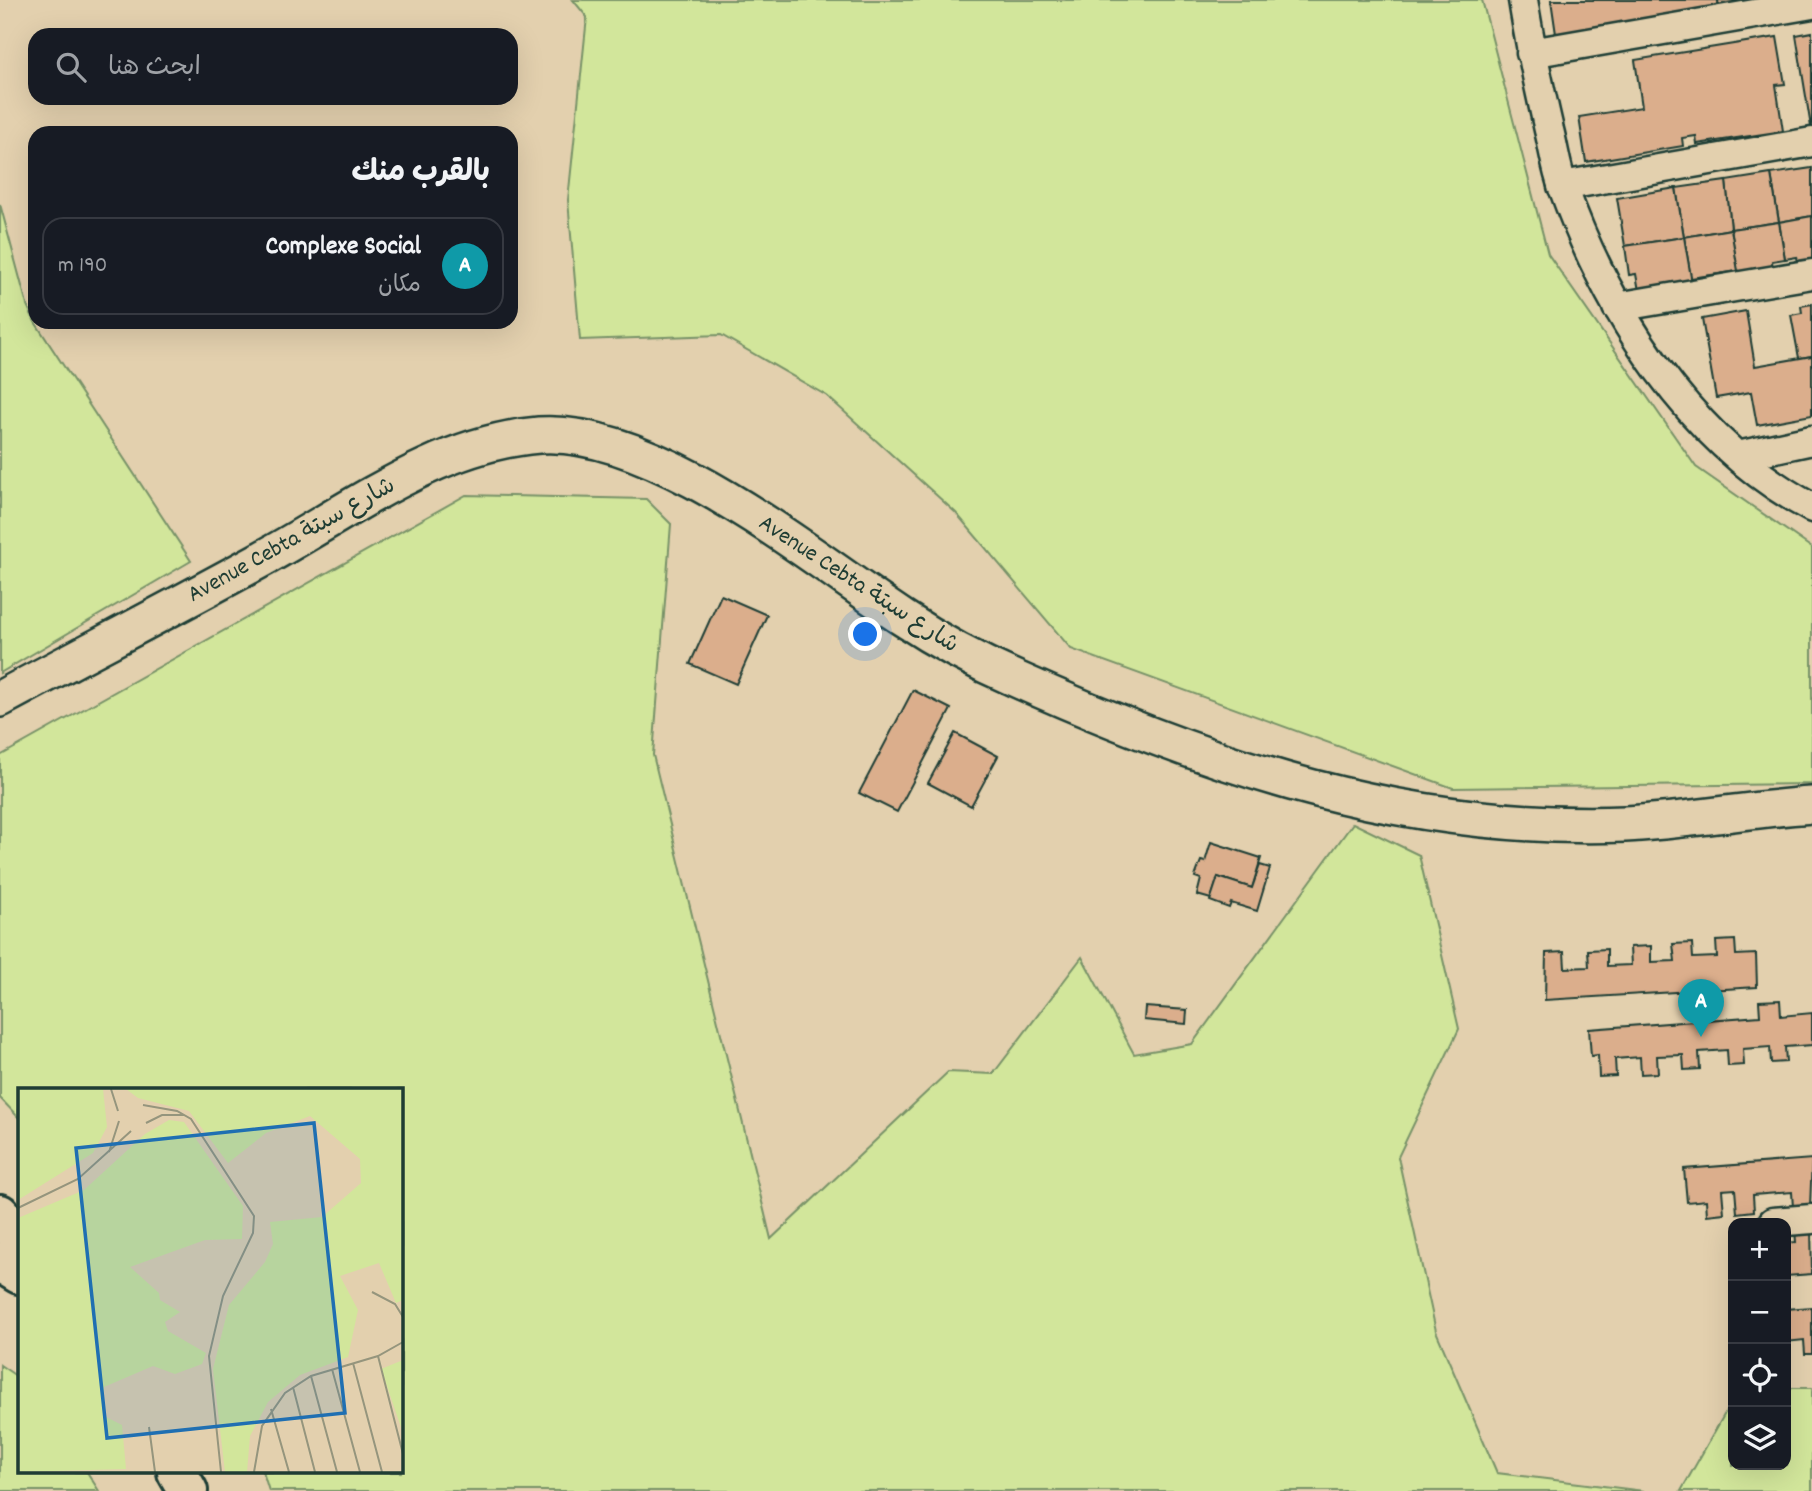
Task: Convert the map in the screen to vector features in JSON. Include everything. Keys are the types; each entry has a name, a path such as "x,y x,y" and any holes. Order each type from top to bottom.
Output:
{"main road":[{"path":"0,1214 18,1236"},
{"path":"0,1262 18,1273"},
{"path":"178,1474 188,1491"}],"street":[{"path":"1523,0 1531,53 1562,186 1617,307 1651,360 1690,411 1738,456 1812,508"},
{"path":"1531,53 1812,4"},
{"path":"1562,186 1812,142"},
{"path":"1617,307 1812,274"},
{"name":"Avenue Cebta شارع سبتة","path":"0,699 446,458 515,438 572,435 610,442 697,483 776,531 925,632 1012,678 1228,764 1289,783 1373,805 1505,822 1629,824 1812,805"},
{"path":"1738,456 1812,440"},
{"path":"1791,1221 1812,1219"}],"green space":[{"path":"573,0 1482,0 1548,254 1696,467 1812,548 1812,784 1453,788 1071,649 956,513 827,396 721,335 580,340 568,200 587,17"},
{"path":"0,204 28,307 28,329 40,329 191,561 0,673"},
{"path":"466,495 646,499 671,524 653,755 771,1239 948,1072 993,1074 1082,957 1134,1054 1192,1044 1353,823 1419,855 1459,1029 1398,1157 1436,1331 1497,1473 1644,1491 269,1491 264,1474 402,1474 402,1088 18,1088 18,1117 0,1098 0,756"},
{"path":"0,1365 18,1377 18,1474 88,1474 99,1491 0,1491"},
{"path":"1791,1388 1812,1388 1812,1491 1681,1491 1728,1408 1728,1470 1791,1470"}],"building":[{"path":"1551,0 1718,0 1719,8 1556,34"},
{"path":"1718,0 1767,0 1719,8"},
{"path":"1812,32 1812,127 1811,127 1796,35"},
{"path":"1777,37 1785,84 1776,85 1783,131 1697,144 1696,136 1682,138 1683,146 1586,162 1579,117 1642,107 1635,60"},
{"path":"1812,168 1812,216 1779,222 1771,174"},
{"path":"1771,174 1779,222 1731,229 1726,181"},
{"path":"1726,181 1731,229 1684,237 1676,188"},
{"path":"1676,188 1684,237 1625,246 1617,198"},
{"path":"1812,216 1812,265 1799,267 1797,257 1785,259 1779,222"},
{"path":"1779,222 1785,259 1772,261 1773,268 1738,274 1731,229"},
{"path":"1731,229 1738,271 1691,278 1684,237"},
{"path":"1684,237 1692,283 1639,291 1636,274 1629,275 1625,246"},
{"path":"1812,304 1812,356 1799,358 1791,315 1802,313 1801,306"},
{"path":"1746,311 1755,366 1812,356 1812,415 1757,425 1751,392 1716,398 1702,319"},
{"path":"721,595 767,615 736,684 690,664"},
{"path":"913,690 951,709 897,812 859,793"},
{"path":"955,733 998,756 971,806 928,783"},
{"path":"1211,842 1261,858 1252,888 1218,877 1211,899 1197,895 1201,879 1195,877 1201,861 1205,862"},
{"path":"1260,865 1270,868 1257,911 1231,903 1229,908 1210,901 1218,877 1252,888"},
{"path":"1735,940 1736,955 1756,954 1757,987 1545,1000 1546,953 1564,952 1565,968 1589,967 1588,950 1607,949 1607,966 1631,965 1630,947 1651,946 1651,962 1675,961 1673,944 1692,943 1693,958 1717,957 1716,941"},
{"path":"1780,1000 1781,1016 1812,1013 1812,1045 1785,1047 1786,1062 1771,1063 1770,1047 1743,1049 1744,1065 1728,1066 1727,1050 1699,1052 1700,1069 1684,1070 1683,1055 1657,1056 1658,1073 1641,1074 1640,1057 1615,1059 1616,1076 1599,1077 1598,1055 1591,1056 1589,1029 1760,1016 1759,1001"},
{"path":"1145,1007 1187,1010 1186,1024 1144,1020"},
{"path":"1812,1159 1810,1206 1793,1208 1792,1192 1753,1195 1754,1211 1737,1213 1735,1189 1722,1190 1724,1213 1707,1215 1706,1200 1687,1202 1684,1169"},
{"path":"1811,1228 1812,1274 1791,1276 1791,1242 1796,1242 1795,1230"},
{"path":"1812,1307 1812,1354 1805,1354 1804,1340 1791,1341 1791,1309"}],"place":[{"name":"Complexe Social","path":"1701,1037"}]}
